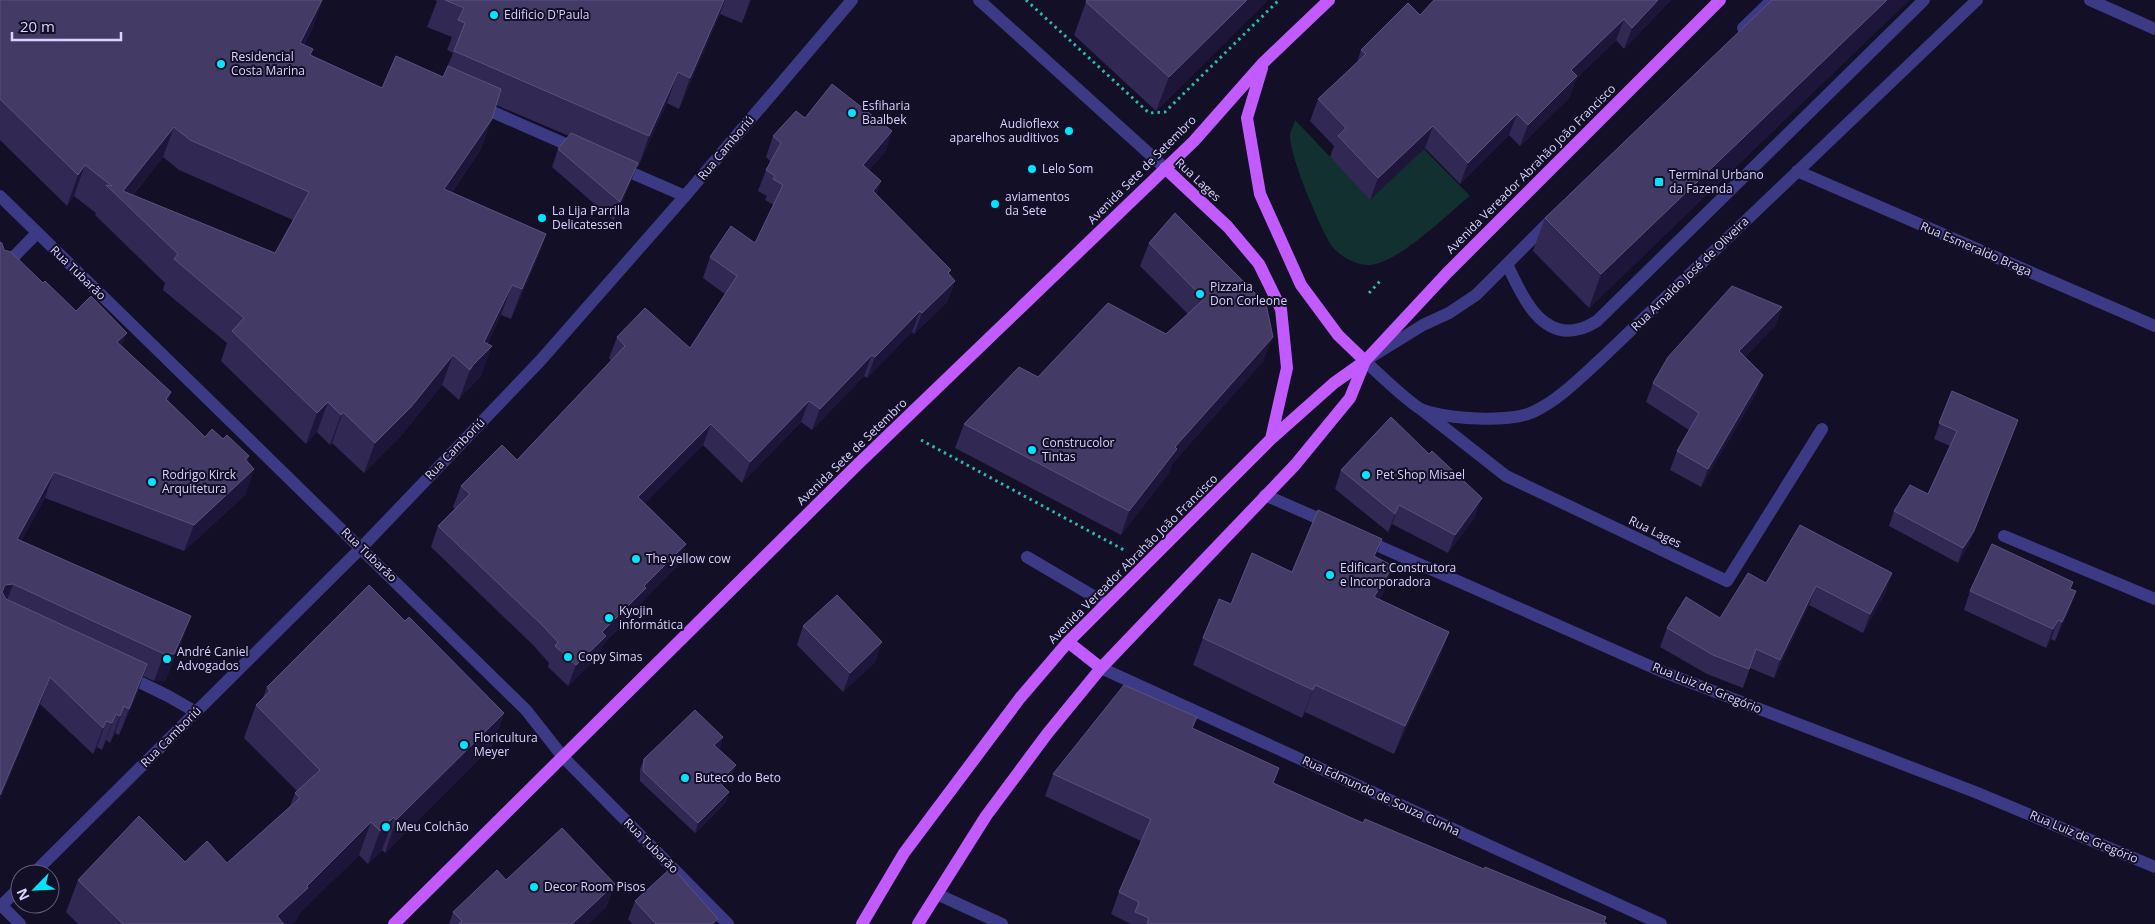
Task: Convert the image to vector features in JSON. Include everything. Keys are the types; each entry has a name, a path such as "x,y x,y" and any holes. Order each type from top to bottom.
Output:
{"main road":[{"name":"Avenida Sete de Setembro","path":"394,924 897,427 1194,141 1263,63 1328,0"},
{"name":"Avenida Vereador Abrahão João Francisco","path":"862,924 904,853 1020,698 1068,642 1270,439 1334,383 1365,361 1447,273 1720,0"},
{"path":"1263,63 1247,118 1260,194 1301,285 1338,335 1365,361"},
{"name":"Rua Lages","path":"1165,168 1228,227 1259,264 1281,309 1287,368 1270,439"},
{"name":"Avenida Vereador Abrahão João Francisco","path":"918,924 991,809 1047,734 1101,668 1295,464 1350,398 1365,361"},
{"path":"1068,642 1101,668"}],"street":[{"name":"Rua Camboriú","path":"44,864 361,548 540,361 685,196 852,0"},
{"name":"Rua Lages","path":"979,0 1165,168"},
{"path":"1733,38 1772,0"},
{"path":"1506,264 1532,311 1545,322 1561,330 1579,330 1597,322 1924,0"},
{"name":"Rua Arnaldo José de Oliveira","path":"1365,361 1422,410 1464,418 1494,419 1532,413 1564,392 1977,0"},
{"path":"2090,0 2155,29"},
{"path":"466,100 685,196"},
{"name":"Rua Esmeraldo Braga","path":"1797,172 2155,326"},
{"name":"Rua Tubarão","path":"0,196 526,710 563,757 728,924"},
{"path":"1365,361 1423,325 1449,313 1476,294 1563,208"},
{"path":"0,271 37,233"},
{"name":"Rua Lages","path":"1422,410 1506,476 1727,581 1822,429"},
{"name":"Rua Luiz de Gregório","path":"1265,495 1661,671 1975,792 2155,867"},
{"path":"2004,536 2155,599"},
{"path":"1027,557 1105,604"},
{"name":"Rua Edmundo de Souza Cunha","path":"1101,668 1661,924"},
{"path":"115,671 168,696 196,712"},
{"path":"937,894 1002,924"},
{"path":"10,898 1,907 20,924"}],"path":[{"path":"1026,0 1149,113 1165,112 1279,0"},
{"path":"1369,292 1382,279"},
{"path":"897,427 1147,562"}],"green space":[{"path":"1295,120 1370,199 1424,149 1470,196 1395,256 1370,265 1349,260 1331,245 1299,173 1290,134"}],"building":[{"path":"0,0 322,0 300,43 313,49 310,55 382,88 396,56 443,77 448,66 501,89 492,119 444,189 546,234 522,289 512,285 484,342 492,346 470,370 453,355 411,407 375,443 343,412 341,415 328,402 317,413 232,331 244,318 174,259 178,254 106,185 112,186 85,165 78,175 0,99","holes":["174,127 190,140 309,192 275,253 123,191"]},
{"path":"445,0 724,0 690,78 678,72 649,136 454,51 465,23 458,20 464,8"},
{"path":"1087,0 1247,0 1169,77 1086,2"},
{"path":"1434,0 1658,0 1632,28 1624,19 1571,70 1577,76 1528,125 1517,114 1468,163 1433,126 1378,178 1338,136 1346,128 1318,99 1366,54 1361,50 1408,3 1420,15"},
{"path":"1772,0 1887,0 1601,274 1545,218"},
{"path":"832,84 892,131 863,165 881,181 873,191 951,270 948,273 955,281 922,313 920,311 875,357 872,355 820,409 809,401 750,462 711,424 638,497 686,544 602,632 606,636 576,665 555,646 558,642 542,625 438,526 470,494 461,486 502,445 517,460 625,346 617,337 645,308 690,348 737,276 710,257 731,226 755,243 783,185 773,179 775,176 766,170 781,143 773,136 796,111 805,118"},
{"path":"571,133 638,163 620,202 558,149"},
{"path":"1175,213 1266,304 1273,337 1175,447 1177,449 1129,511 964,424 1019,367 1038,377 1108,303 1166,334 1204,299 1149,243"},
{"path":"0,242 4,250 11,252 76,311 91,296 127,333 117,342 171,392 166,399 205,437 212,429 223,439 227,435 249,456 245,459 254,469 194,525 54,472 17,539 191,616 174,654 164,654 13,584 5,585 2,592 6,599 147,664 129,709 124,706 120,716 116,714 112,723 106,721 103,728 50,677 0,795"},
{"path":"1732,286 1782,307 1739,351 1763,375 1708,469 1677,451 1699,413 1653,383 1668,357"},
{"path":"1952,391 2018,420 1974,531 1963,548 1894,511 1910,485 1928,494 1957,431 1939,423"},
{"path":"1391,417 1429,454 1432,451 1482,498 1455,535 1399,505 1395,514 1341,470"},
{"path":"1318,510 1382,539 1374,556 1393,566 1374,597 1449,632 1405,726 1315,685 1313,690 1203,638 1219,599 1231,604 1252,553 1292,572"},
{"path":"1800,525 1892,573 1870,614 1816,586 1780,660 1756,649 1749,669 1713,655 1667,628 1686,597 1720,618 1748,573 1766,583"},
{"path":"1992,544 2073,582 2070,589 2076,591 2062,622 2058,620 2053,629 1970,591"},
{"path":"369,585 405,621 409,617 504,713 396,820 394,817 380,831 371,822 307,886 308,888 277,916 284,924 123,924 78,880 139,816 185,862 207,841 227,863 300,798 295,793 320,770 256,705 270,691 267,687"},
{"path":"837,595 882,642 850,673 803,626"},
{"path":"1124,685 1197,717 1192,728 1279,768 1273,783 1363,823 1365,819 1606,917 1604,922 1607,924 1147,923 1149,918 1135,912 1139,902 1119,892 1151,819 1053,774"},
{"name":"Buteco do Beto","path":"695,710 723,737 714,745 736,765 719,782 729,792 698,823 643,771 644,759"},
{"path":"562,828 615,884 572,924 459,924 462,921 453,912 497,870 506,880"},
{"path":"672,867 718,919 712,924 656,924 635,901"}],"place":[{"name":"Edificio D'Paula","path":"494,15"},
{"name":"Residencial Costa Marina","path":"221,64"},
{"name":"Esfiharia Baalbek","path":"852,113"},
{"name":"Audioflexx aparelhos auditivos","path":"1069,131"},
{"name":"Lelo Som","path":"1032,169"},
{"name":"Terminal Urbano da Fazenda","path":"1659,182"},
{"name":"aviamentos da Sete","path":"995,204"},
{"name":"La Lija Parrilla Delicatessen","path":"542,218"},
{"name":"Pizzaria Don Corleone","path":"1200,294"},
{"name":"Construcolor Tintas","path":"1032,450"},
{"name":"Pet Shop Misael","path":"1366,475"},
{"name":"Rodrigo Kirck Arquitetura","path":"152,482"},
{"name":"The yellow cow","path":"636,559"},
{"name":"Edificart Construtora e Incorporadora","path":"1330,575"},
{"name":"Kyojin informática","path":"609,618"},
{"name":"Copy Simas","path":"568,657"},
{"name":"André Caniel Advogados","path":"167,659"},
{"name":"Floricultura Meyer","path":"464,745"},
{"name":"Buteco do Beto","path":"685,778"},
{"name":"Meu Colchão","path":"386,827"},
{"name":"Decor Room Pisos","path":"534,887"}]}
